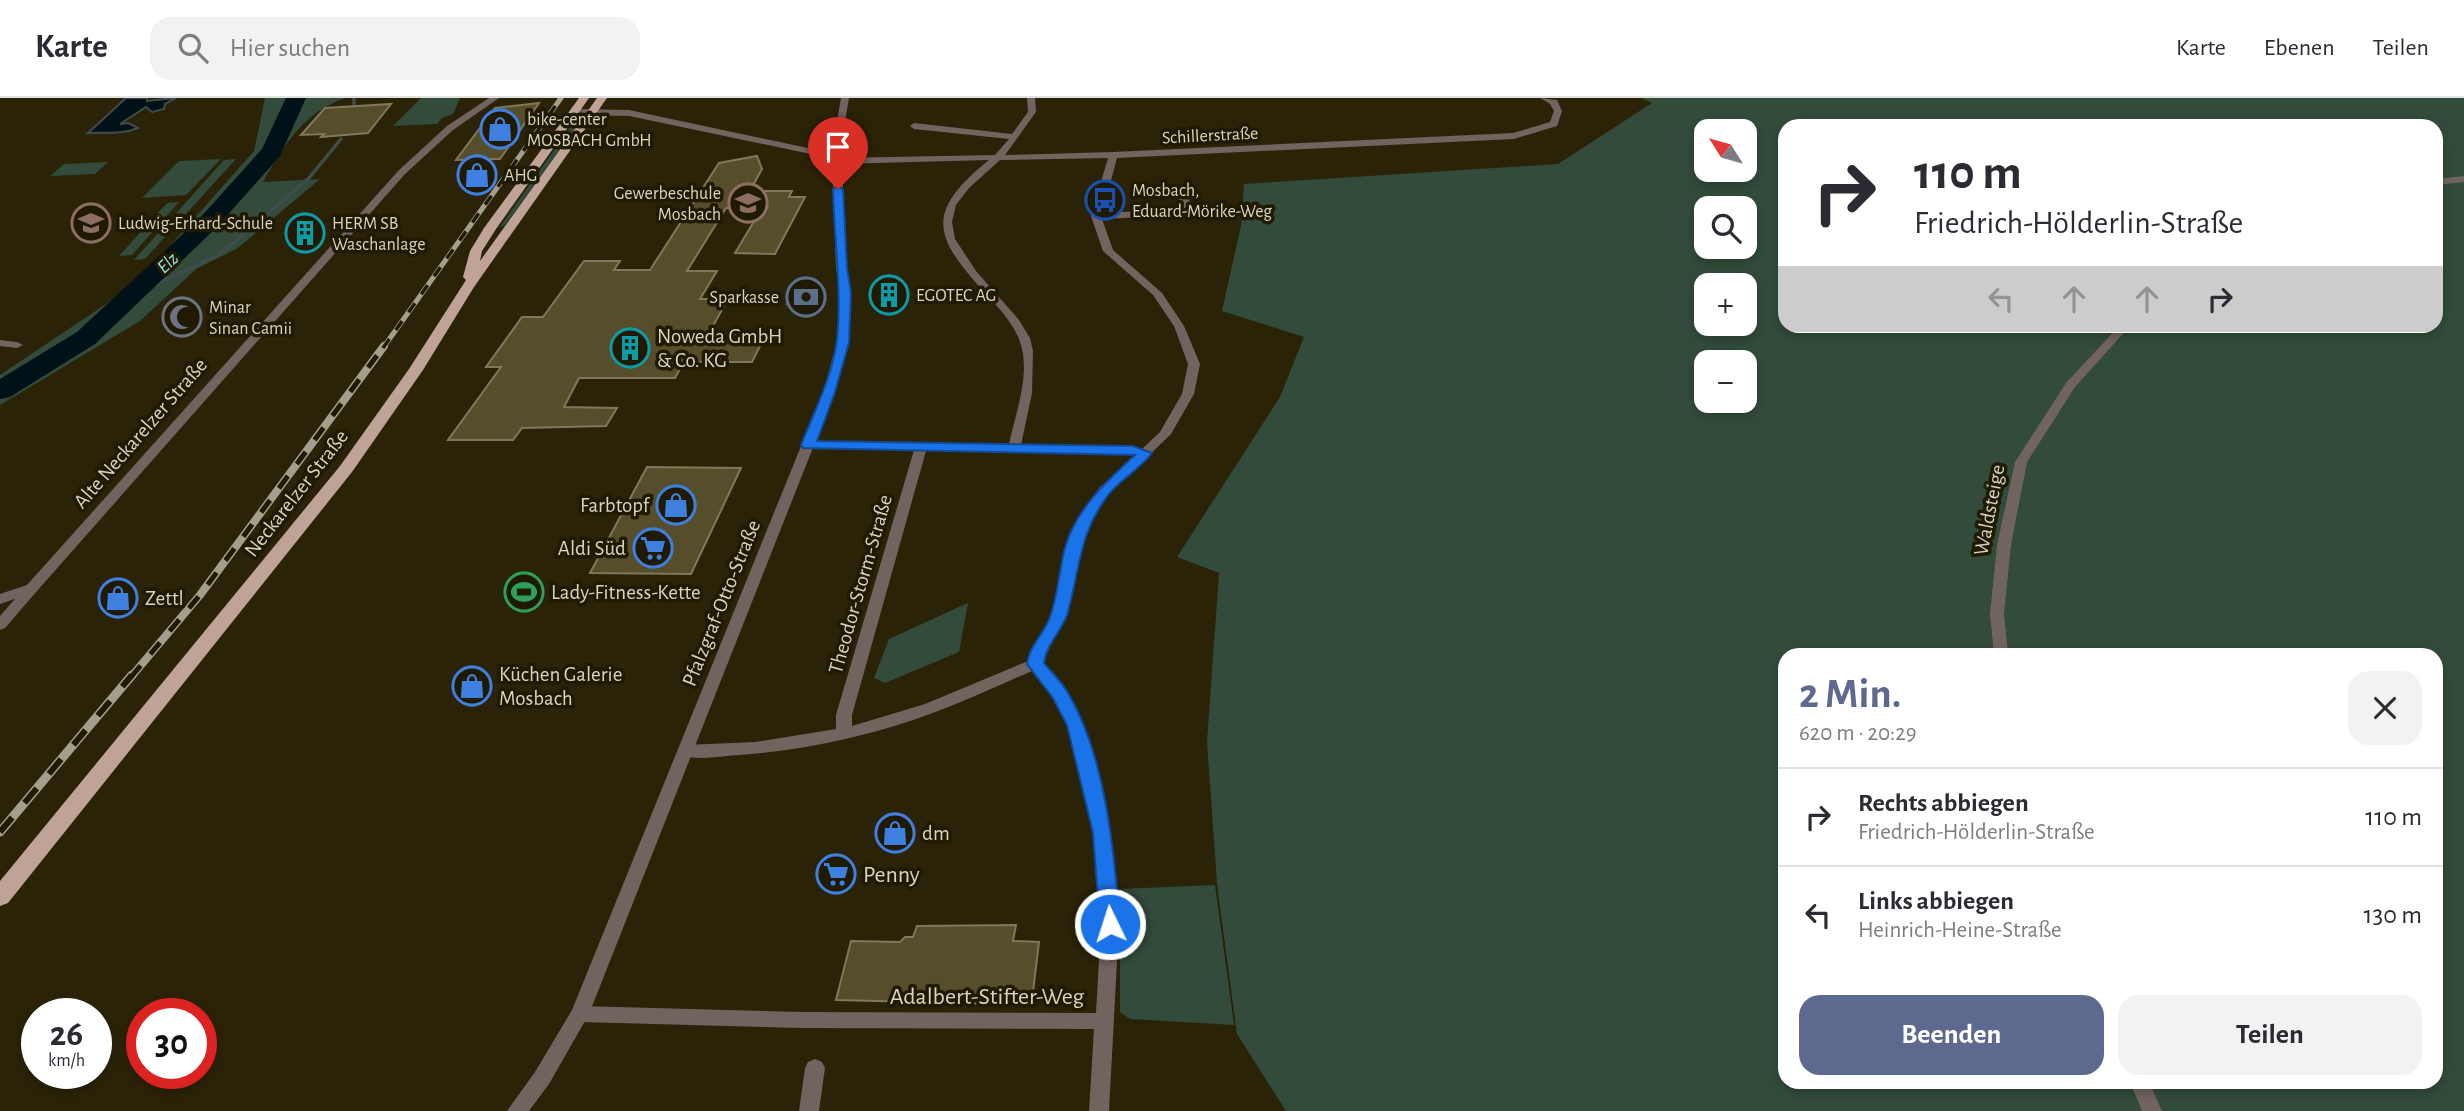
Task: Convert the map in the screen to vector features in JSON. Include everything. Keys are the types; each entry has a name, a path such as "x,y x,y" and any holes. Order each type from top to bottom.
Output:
{"main road":[{"path":"468,287 476,251 489,228 584,98"},
{"name":"Neckarelzer Straße","path":"0,897 346,469 416,370 468,287 602,98"}],"street":[{"name":"Alte Neckarelzer Straße","path":"0,625 402,172 450,128 495,98"},
{"path":"830,157 837,145 845,98"},
{"path":"1014,449 1029,367 1025,340 1014,316 950,244 945,223 951,204 997,158 1032,112 1031,98"},
{"name":"Schillerstraße","path":"575,112 647,117 830,157 997,158 1514,136 1554,124 1558,111 1546,99"},
{"path":"914,127 1014,137"},
{"path":"686,751 727,752 781,746 844,732 961,697 1035,664 1037,654 1058,617 1073,545 1087,518 1104,491 1165,434 1188,394 1194,363 1179,326 1157,293 1108,251 1096,216 1113,155"},
{"name":"Pfalzgraf-Otto-Straße","path":"517,1111 542,1078 580,1014 829,392 843,342 845,293 830,157"},
{"path":"2443,181 2464,179"},
{"path":"1096,216 1187,212 1184,198"},
{"name":"Waldsteige","path":"2000,648 1997,614 2004,545 2021,462 2070,385 2118,333"},
{"path":"0,343 17,345"},
{"path":"808,445 1133,450 1145,453"},
{"name":"Theodor-Storm-Straße","path":"844,732 844,715 921,448"},
{"path":"0,598 32,587"},
{"name":"Adalbert-Stifter-Weg","path":"580,1014 802,1020 1105,1021 1110,924 1103,833 1076,725 1060,694 1035,664"},
{"path":"1099,1111 1105,1021"},
{"path":"809,1111 816,1068"},
{"path":"2143,1089 2152,1111"}],"green space":[{"path":"265,98 345,98 330,104 306,121 287,143 263,182 320,179 238,248 196,269 140,321 0,405 0,375 115,298 154,264 254,151"},
{"path":"421,98 460,98 453,114 442,118 437,124 393,126"},
{"path":"1641,98 2464,98 2464,1111 1286,1111 1237,1034 1217,884 1207,741 1219,573 1177,557 1280,397 1304,337 1222,311 1241,226 1244,184 1558,164 1652,103"},
{"path":"571,126 577,126 505,225 499,228"},
{"path":"221,159 186,195 142,198 179,161"},
{"path":"236,159 145,259 134,260 224,160"},
{"path":"108,162 95,174 50,176 64,164"},
{"path":"179,202 132,255 119,256 167,203"},
{"path":"968,603 959,652 885,683 874,678 889,639"},
{"path":"1215,885 1234,1025 1130,1019 1120,1012 1120,889"}],"shaded area":[{"path":"126,98 147,98 147,101 176,98 165,104 164,109 152,112 146,107 120,124 128,123 138,128 88,133"}],"building":[{"name":"bike-center MOSBACH GmbH","path":"539,103 500,159 456,160 495,108"},
{"path":"391,104 368,133 321,137 324,134 301,135 325,108"},
{"name":"Noweda GmbH & Co. KG","path":"757,156 762,169 750,191 792,191 789,197 805,197 775,254 735,253 762,208 726,208 687,271 717,271 700,299 728,299 709,333 766,334 752,362 684,362 675,378 579,378 564,407 617,408 606,426 522,428 513,440 448,440 501,367 486,367 522,317 543,317 584,261 620,261 614,270 650,270 719,163"},
{"name":"EGOTEC AG","path":"882,285 906,286 896,304 873,303"},
{"name":"Sparkasse","path":"795,289 824,290 817,305 787,304"},
{"path":"647,467 741,468 691,574 590,573"},
{"path":"1016,925 1013,941 1039,942 1033,992 1001,991 999,1004 836,1000 851,941 900,942 905,937 913,937 917,926"}],"waterway":[{"name":"Elz","path":"0,391 86,338 207,224 272,151 296,98"},
{"path":"354,98 354,104"},
{"path":"136,294 220,254 309,178 341,139"}],"railway":[{"path":"383,348 561,98"},
{"path":"131,677 200,595 384,346"},
{"path":"0,832 132,675"}],"place":[{"name":"bike-center MOSBACH GmbH","path":"500,129"},
{"name":"AHG","path":"477,175"},
{"name":"Mosbach, Eduard-Mörike-Weg","path":"1105,200"},
{"name":"Gewerbeschule Mosbach","path":"748,203"},
{"name":"Ludwig-Erhard-Schule","path":"91,223"},
{"name":"HERM SB Waschanlage","path":"305,233"},
{"name":"EGOTEC AG","path":"889,295"},
{"name":"Sparkasse","path":"806,297"},
{"name":"Minar Sinan Camii","path":"182,317"},
{"name":"Noweda GmbH & Co. KG","path":"630,348"},
{"name":"Farbtopf","path":"676,505"},
{"name":"Aldi Süd","path":"653,548"},
{"name":"Lady-Fitness-Kette","path":"524,592"},
{"name":"Zettl","path":"118,598"},
{"name":"Küchen Galerie Mosbach","path":"472,686"},
{"name":"dm","path":"895,833"},
{"name":"Penny","path":"836,874"}],"route":[{"path":"838,189 841,268 845,293 843,342 829,392 808,445 1133,450 1145,453 1104,491 1087,518 1073,545 1058,617 1037,654 1035,664 1060,694 1076,725 1103,833 1110,924"}]}
